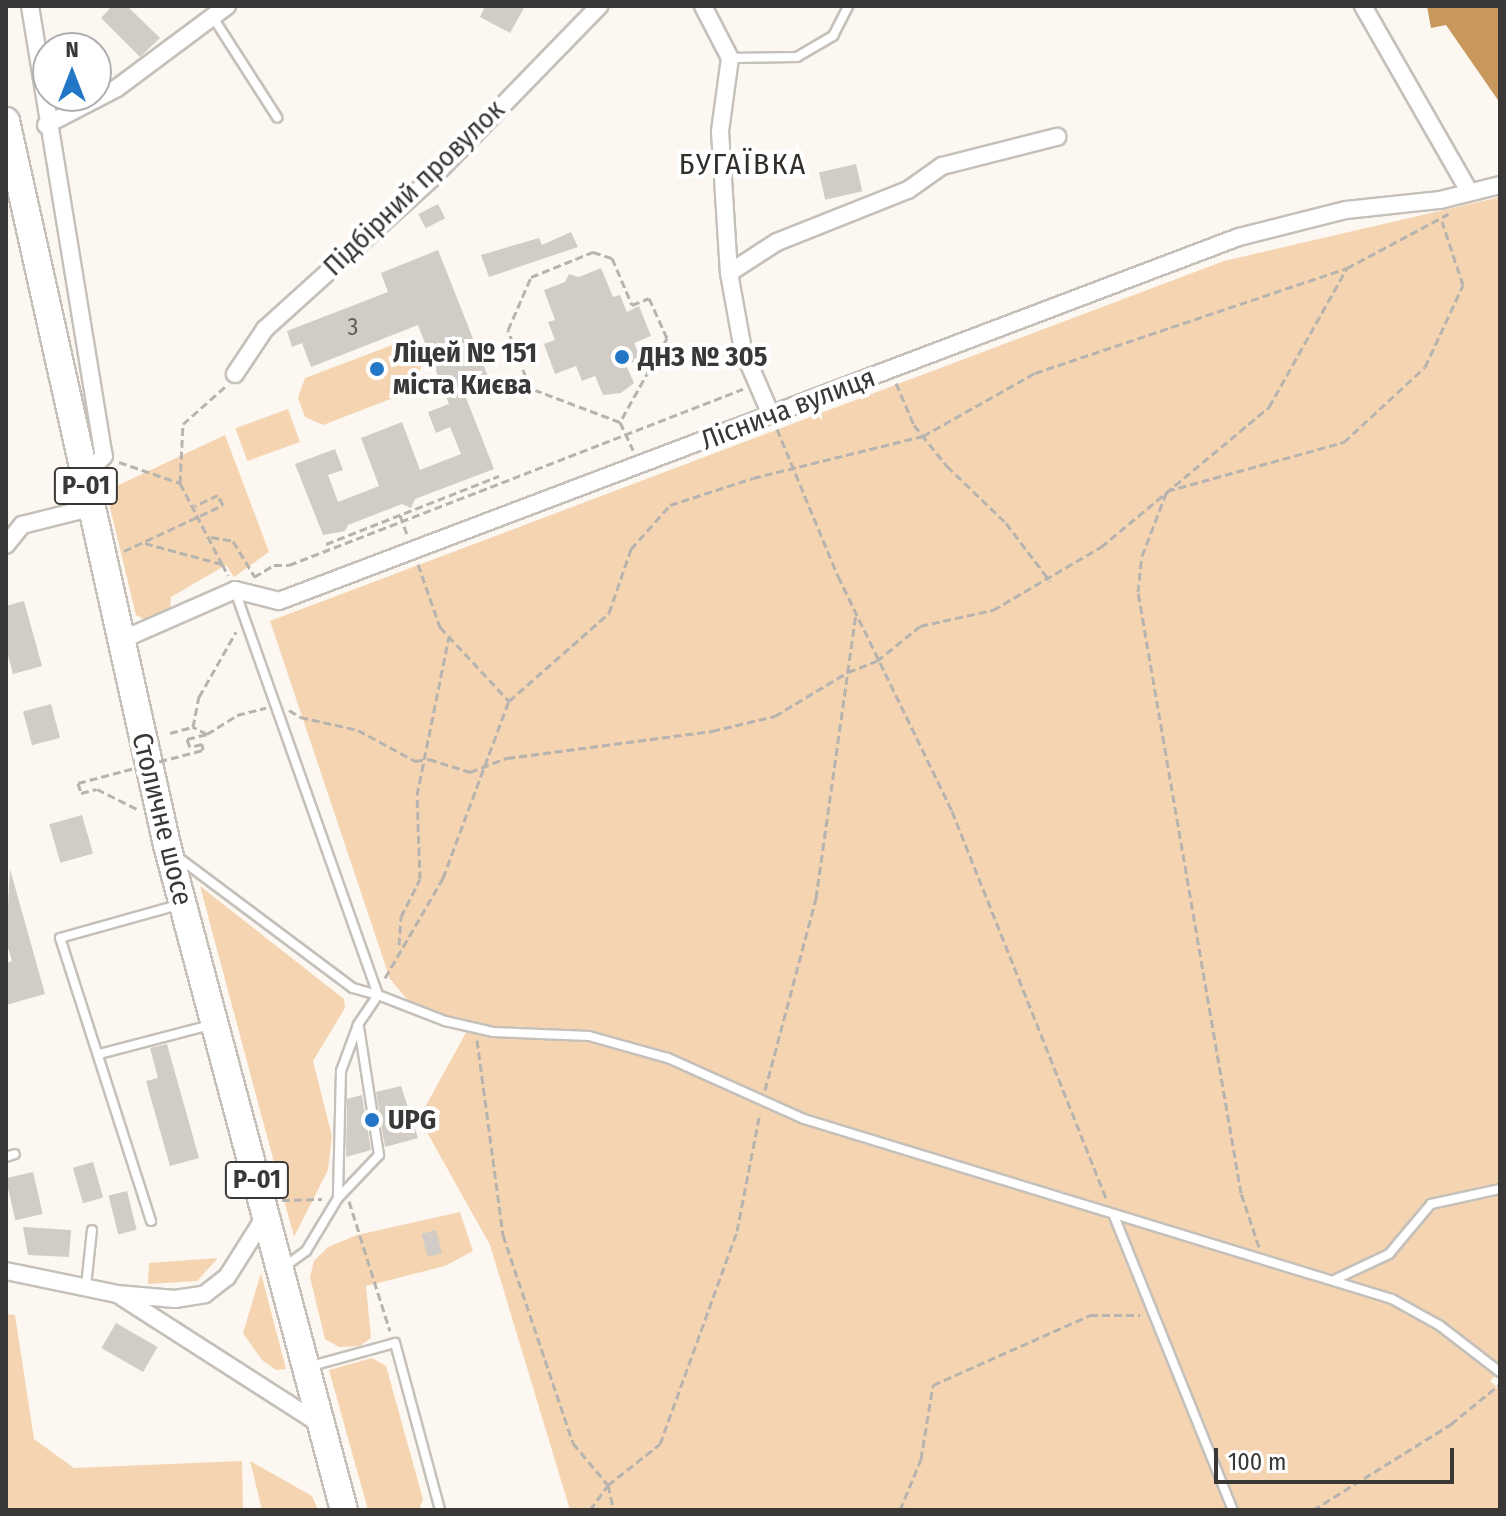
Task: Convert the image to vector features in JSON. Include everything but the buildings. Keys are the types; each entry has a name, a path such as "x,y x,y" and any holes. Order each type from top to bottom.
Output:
{"main road":[{"name":"Столичне шосе","path":"6,121 119,641 169,850 215,1023 274,1208 280,1270 344,1510"}],"street":[{"path":"30,6 46,125 104,456 83,476"},
{"path":"46,125 117,88 214,19 227,6"},
{"name":"Підбірний провулок","path":"235,374 265,329 432,178 599,6"},
{"path":"703,6 730,58 720,131 729,273 743,350 771,415"},
{"path":"1363,6 1469,191"},
{"path":"729,273 777,242 908,190 942,166 1057,137"},
{"name":"Ліснича вулиця","path":"235,590 279,601 1239,237 1346,210 1500,185"},
{"path":"6,545 22,525 90,508"},
{"path":"119,641 235,590"},
{"path":"7,1267 117,1294 175,1299 205,1294 227,1277 274,1208"},
{"path":"117,1294 321,1425"}],"lane":[{"path":"730,58 797,57 833,36 848,6"},
{"path":"214,19 277,117"},
{"path":"235,590 280,707 378,995"},
{"path":"169,850 353,988 476,1028 589,1036 668,1058 804,1119 1392,1299 1439,1325 1500,1372"},
{"path":"151,1221 60,938 183,904"},
{"path":"338,1198 341,1071 358,1025 378,995"},
{"path":"99,1054 215,1023"},
{"path":"280,1270 306,1251 338,1198 379,1155 358,1025"},
{"path":"1335,1280 1389,1254 1431,1204 1500,1189"},
{"path":"1114,1216 1233,1510"},
{"path":"86,1286 92,1230"},
{"path":"306,1367 395,1343 440,1510"}],"path":[{"path":"378,995 399,947 443,878 481,768 509,701 609,613 631,549 670,505 793,468 923,436 1035,373 1347,268 1442,221 1469,191"},
{"path":"1167,491 1344,442 1425,367 1463,285 1442,221"},
{"path":"620,422 667,338 649,298 632,305 612,258 593,252 531,277 508,330 530,388 620,422 640,465"},
{"path":"139,811 124,798 97,789 81,793 78,783 203,750 202,744 190,747 187,739 207,734 237,715 280,707 300,717 358,730 415,761 425,759 470,772 507,758 712,731 775,716 848,672 877,661 920,626 993,610 1050,581 1110,540 1269,407 1347,268"},
{"path":"891,370 923,436 1006,523 1050,581"},
{"path":"144,543 222,564 200,516 180,483 183,424 217,397 235,374"},
{"path":"274,565 350,542 757,383"},
{"path":"771,415 877,661 952,811 1114,1216"},
{"path":"104,456 180,483"},
{"path":"326,544 499,476"},
{"path":"477,485 480,492"},
{"path":"1167,491 1142,556 1138,592 1241,1193 1262,1259"},
{"path":"102,560 223,505 218,495 194,506"},
{"path":"400,515 440,627 509,701"},
{"path":"347,535 350,542"},
{"path":"210,537 233,541 255,577"},
{"path":"590,1510 608,1485 660,1444 737,1231 762,1100 816,898 856,615"},
{"path":"193,727 199,697 241,628 235,623"},
{"path":"399,947 401,917 420,879 417,795 449,636"},
{"path":"170,733 193,727 207,734"},
{"path":"476,1028 503,1235 573,1443 608,1485 614,1510"},
{"path":"346,1189 395,1343"},
{"path":"274,1208 338,1198"},
{"path":"900,1510 921,1459 933,1385 1090,1315 1154,1314"},
{"path":"1313,1510 1451,1424 1500,1384"}],"shaded area":[{"path":"1427,6 1500,6 1500,103 1446,25 1431,28"},
{"path":"1500,197 1500,1371 1490,1381 1500,1390 1500,1510 570,1510 490,1245 419,1118 468,1029 412,1005 390,979 270,621 1224,261"},
{"path":"395,344 412,352 421,367 414,390 323,425 305,417 298,398 305,378"},
{"path":"288,409 300,442 247,461 235,428"},
{"path":"225,435 269,552 234,577 226,565 171,597 170,611 146,620 136,615 106,491"},
{"path":"200,886 344,999 345,1008 313,1061 332,1136 328,1170 294,1237"},
{"path":"460,1212 473,1251 445,1266 366,1286 371,1338 360,1346 339,1347 325,1339 310,1277 314,1261 328,1247 357,1235"},
{"path":"218,1258 197,1281 148,1284 149,1263"},
{"path":"261,1273 286,1369 276,1370 262,1360 243,1333"},
{"path":"6,1314 15,1315 34,1439 74,1468 242,1461 243,1510 6,1510"},
{"path":"372,1358 386,1366 423,1499 419,1510 368,1510 329,1370"},
{"path":"250,1461 312,1496 318,1510 262,1510"}],"place":[{"name":"ДНЗ № 305","path":"622,357"},
{"name":"Ліцей № 151 міста Києва","path":"377,369"},
{"name":"UPG","path":"372,1120"}],"district":[{"name":"БУГАЇВКА","path":"743,164"}]}
